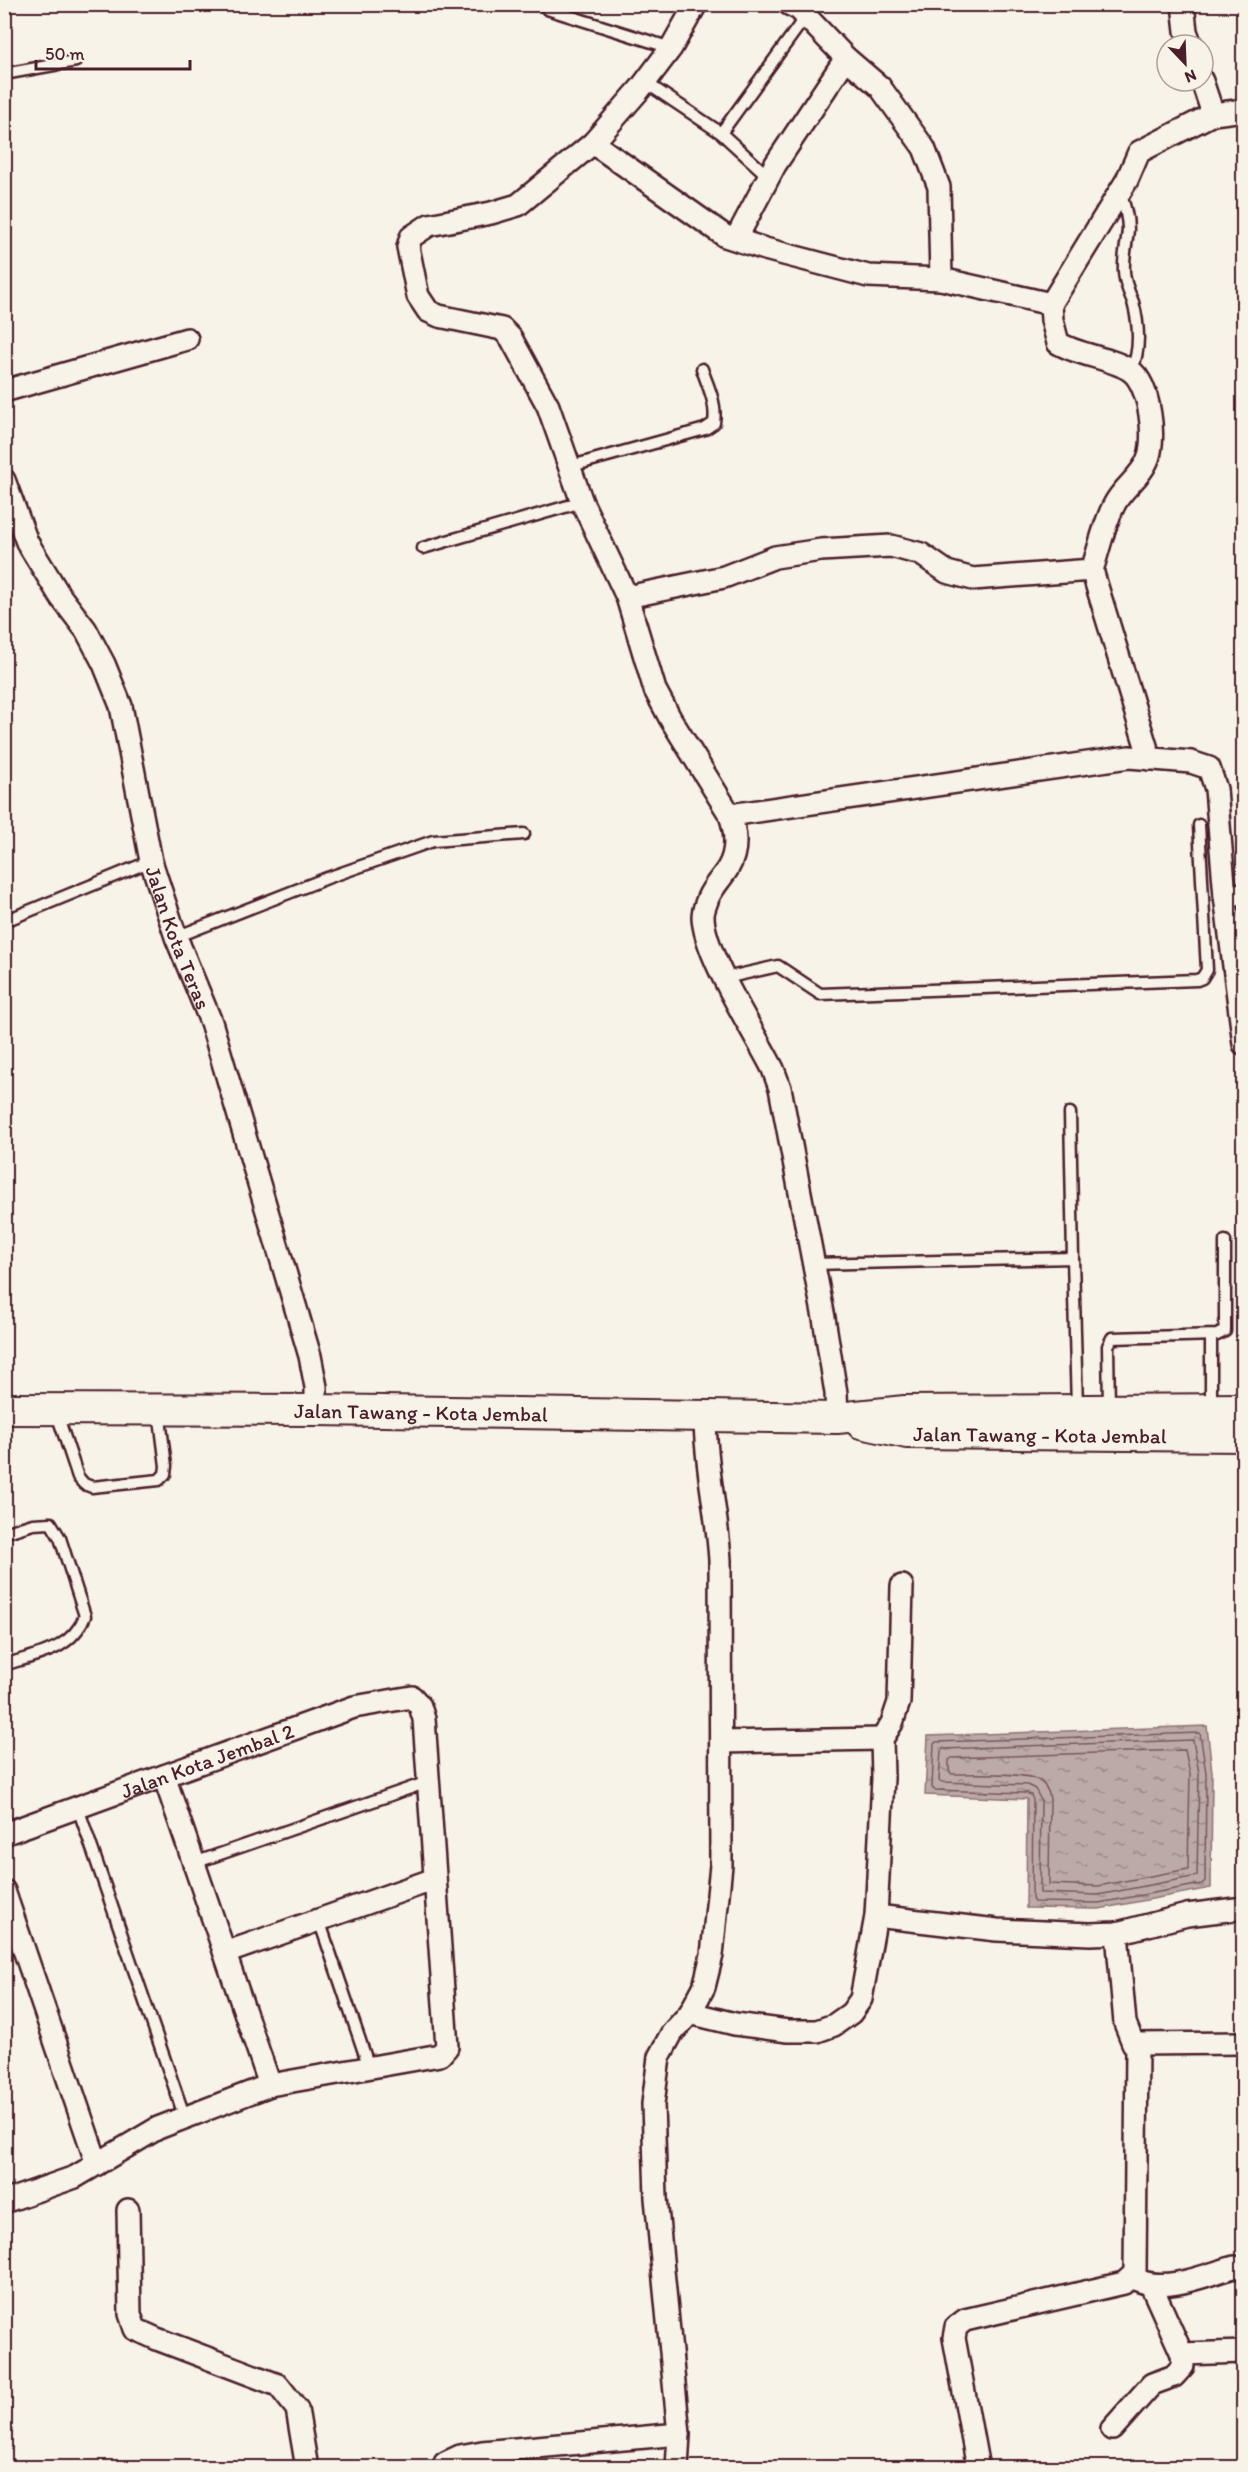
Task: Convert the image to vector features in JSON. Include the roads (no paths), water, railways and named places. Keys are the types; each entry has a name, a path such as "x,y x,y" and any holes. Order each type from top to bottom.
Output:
{"main road":[{"name":"Jalan Tawang - Kota Jembal","path":"4,1409 316,1410 837,1418 905,1411 1244,1409"},
{"name":"Jalan Tawang - Kota Jembal","path":"837,1418 906,1433 1244,1436"}],"street":[{"path":"696,4 671,48 593,142 518,205 491,213 429,225 411,237 408,248 418,296 428,311 439,316 502,329 512,338 548,406 582,502 627,597 655,690 730,814 736,831 735,849 729,866 711,890 703,914 705,930 725,978 780,1088 830,1355 837,1418"},
{"path":"1183,4 1187,33"},
{"path":"797,10 846,58 880,87 924,148 939,187 941,279"},
{"path":"736,239 769,177 846,58"},
{"path":"1206,93 1213,114"},
{"path":"1150,759 1092,570 1114,504 1148,460 1152,442 1150,413 1141,383 1131,371 1070,350 1058,343 1052,320 1051,303 1119,192 1139,152 1213,114 1244,110"},
{"path":"593,142 725,236 868,276 941,279 1051,303"},
{"path":"4,391 187,339"},
{"name":"Jalan Kota Teras","path":"4,480 27,542 60,596 86,630 104,664 121,706 151,861 176,937 211,1022 234,1097 310,1356 316,1387 316,1410"},
{"path":"627,597 724,576 775,557 821,550 891,546 921,554 947,572 973,579 1092,570"},
{"path":"730,814 1129,757 1191,762 1209,768 1216,789 1234,895 1216,923 1244,1044"},
{"path":"677,2468 679,2434 656,2198 652,2104 658,2057 672,2033 690,2013 704,1987 712,1954 721,1865 720,1560 718,1523 706,1460 705,1417"},
{"path":"690,2013 735,2024 788,2031 817,2031 834,2025 851,2013 861,1999 876,1916 883,1778 882,1739 892,1723 899,1702 902,1586"},
{"name":"Jalan Kota Jembal 2","path":"4,1834 354,1707 412,1697 420,1706 423,1719 428,1782"},
{"path":"721,1742 882,1739"},
{"path":"164,1776 270,2085"},
{"path":"4,2202 75,2177 158,2128 270,2085 440,2055 447,2047 428,1782"},
{"path":"225,1953 435,1879"},
{"path":"4,1891 97,2164"},
{"path":"876,1916 997,1930 1090,1934 1117,1933 1187,1915 1244,1908"},
{"path":"1117,1933 1126,2031 1133,2043 1244,2043"},
{"path":"1112,2429 1152,2384 1174,2376 1183,2366 1182,2354 1136,2268 1137,2044"},
{"path":"128,2210 130,2314 135,2328 157,2340 278,2385 297,2409 306,2468"},
{"path":"978,2468 954,2338 956,2327 965,2320 1124,2283 1142,2282 1167,2285 1234,2267 1244,2269"},
{"path":"1182,2354 1244,2352"},
{"path":"443,2468 445,2463 460,2456 482,2452 679,2434"}],"lane":[{"path":"547,9 671,48"},
{"path":"721,134 797,10"},
{"path":"4,74 76,61"},
{"path":"645,82 721,134 769,177"},
{"path":"1119,192 1127,213 1128,227 1125,281 1134,306 1137,330 1136,360 1131,371"},
{"path":"568,467 705,429 714,423 713,400 702,369"},
{"path":"423,548 582,502"},
{"path":"725,978 778,966 820,994 1197,980 1202,978 1207,970 1216,923 1199,825"},
{"path":"176,937 327,878 434,841 524,834"},
{"path":"4,917 12,918 151,861"},
{"path":"1070,1113 1077,1410"},
{"path":"1109,1410 1108,1346 1112,1338 1222,1334 1226,1326 1225,1240"},
{"path":"813,1264 1073,1258"},
{"path":"1210,1336 1211,1409"},
{"path":"56,1410 78,1477 84,1484 92,1487 159,1480 165,1474 159,1411"},
{"path":"4,1533 33,1524 51,1523 60,1538 85,1616 80,1628 64,1645 4,1665"},
{"path":"194,1863 428,1782"},
{"path":"78,1808 185,2118"},
{"path":"319,1920 369,2067"}],"water":[{"path":"1207,1726 1212,1772 1211,1888 1099,1909 1026,1908 1027,1799 925,1795 928,1736"}]}
